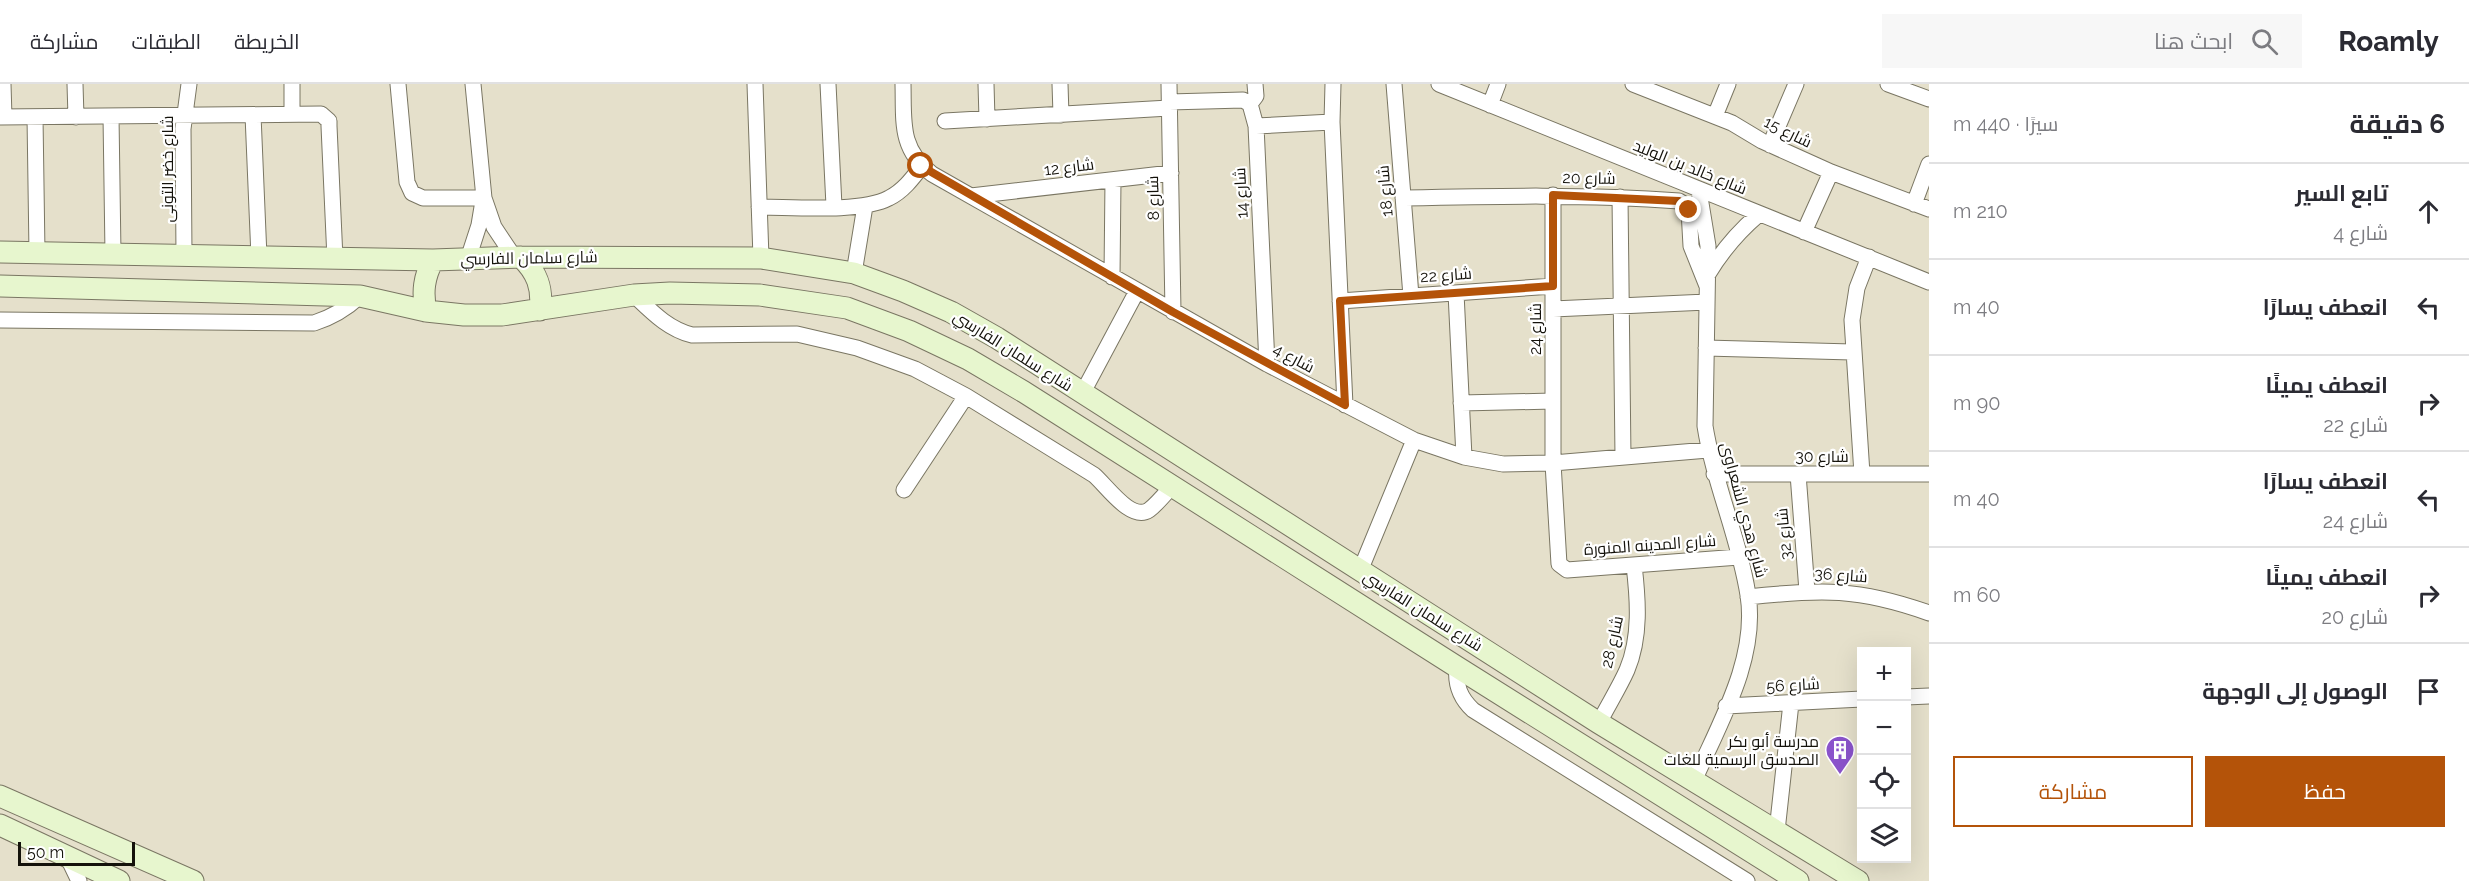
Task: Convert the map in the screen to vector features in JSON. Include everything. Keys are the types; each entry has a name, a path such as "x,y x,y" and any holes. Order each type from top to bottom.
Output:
{"street":[{"path":"3,84 2,117 321,114 329,121 335,259"},
{"path":"75,84 76,117"},
{"name":"شارع خضر التونى","path":"184,255 184,116 189,84"},
{"path":"292,84 292,114"},
{"path":"398,84 407,182 412,193 423,198 484,198"},
{"path":"473,84 484,198 494,227 517,257 530,265 539,281 542,299 540,310"},
{"path":"755,84 761,258"},
{"path":"828,84 834,206"},
{"path":"759,207 865,206 888,199 927,170 911,153 905,137 903,84"},
{"path":"986,84 987,119"},
{"path":"1060,84 1061,115"},
{"name":"شارع 8","path":"1169,84 1173,312"},
{"path":"945,121 1061,115 1243,100 1250,104 1256,96 1256,84"},
{"path":"1333,84 1332,122 1345,405"},
{"name":"شارع 18","path":"1394,84 1411,296"},
{"name":"شارع خالد بن الوليد","path":"1439,84 1929,282"},
{"path":"1490,105 1498,84"},
{"name":"شارع 15","path":"1633,84 1741,127 1770,145 1831,172 1922,207"},
{"path":"1715,116 1728,84"},
{"path":"1770,145 1796,84"},
{"path":"1888,84 1929,99"},
{"name":"شارع 14","path":"1250,104 1256,126 1268,364"},
{"path":"253,115 259,257"},
{"path":"111,116 113,254"},
{"path":"34,117 37,253"},
{"path":"1256,126 1332,122"},
{"path":"1922,207 1929,164"},
{"name":"شارع 4","path":"927,170 1173,312 1414,440 1464,456 1503,464 1553,463 1708,450"},
{"path":"1804,232 1831,172"},
{"name":"شارع 12","path":"971,196 1171,173"},
{"path":"1112,277 1113,180"},
{"name":"شارع هدي الشعراوى","path":"1694,781 1741,671 1748,634 1748,597 1739,557 1714,474 1705,426 1707,237 1700,191"},
{"name":"شارع 20","path":"1403,198 1553,195 1679,201 1689,210 1691,246 1700,275 1708,288"},
{"name":"شارع 24","path":"1553,195 1553,463"},
{"path":"1620,197 1623,457"},
{"path":"468,259 479,225 484,198"},
{"path":"854,273 865,206"},
{"path":"1553,309 1621,306 1708,288 1722,252 1738,232 1758,214"},
{"name":"شارع سلمان الفارسي","path":"0,252 433,260 517,257 761,258 854,273 951,312 997,338 1599,723 1858,881"},
{"path":"1862,474 1852,352 1852,320 1857,288 1869,257"},
{"path":"426,311 425,279 433,260"},
{"name":"شارع سلمان الفارسي","path":"0,286 360,296 426,311 483,315 540,310 634,295 670,293 760,295 847,308 909,331 968,359 1798,881"},
{"name":"شارع 22","path":"1340,301 1553,286"},
{"path":"1082,394 1137,291"},
{"path":"1456,293 1464,456"},
{"path":"634,295 660,319 681,332 692,335 797,334 867,351 915,369 966,396 1094,475 1107,485 1127,508 1137,513 1147,511 1172,486"},
{"path":"0,320 314,323 347,308 360,296"},
{"path":"1706,348 1852,352"},
{"path":"904,490 966,396"},
{"path":"1461,403 1553,400"},
{"path":"1360,571 1414,440"},
{"name":"شارع المدينه المنورة","path":"1553,463 1558,559 1562,568 1567,570 1739,557"},
{"name":"شارع 30","path":"1714,474 1929,474"},
{"name":"شارع 32","path":"1798,474 1807,591"},
{"name":"شارع 28","path":"1599,723 1627,668 1636,634 1638,599 1634,565"},
{"name":"شارع 36","path":"1748,597 1807,591 1850,591 1892,599 1929,613"},
{"path":"1457,668 1457,686 1466,703 1473,710 1747,881"},
{"path":"1911,697 1929,696"},
{"name":"شارع 56","path":"1726,706 1857,699"},
{"path":"1777,831 1791,703"},
{"path":"0,796 193,881"},
{"path":"0,825 119,881"},
{"path":"69,858 79,881"}],"place":[{"name":"مدرسة أبو بكر الصدسق الرسمية للغات","path":"1840,776"}],"route":[{"path":"921,166 1173,312 1345,405 1340,301 1553,286 1553,195 1679,201 1689,210"}]}
